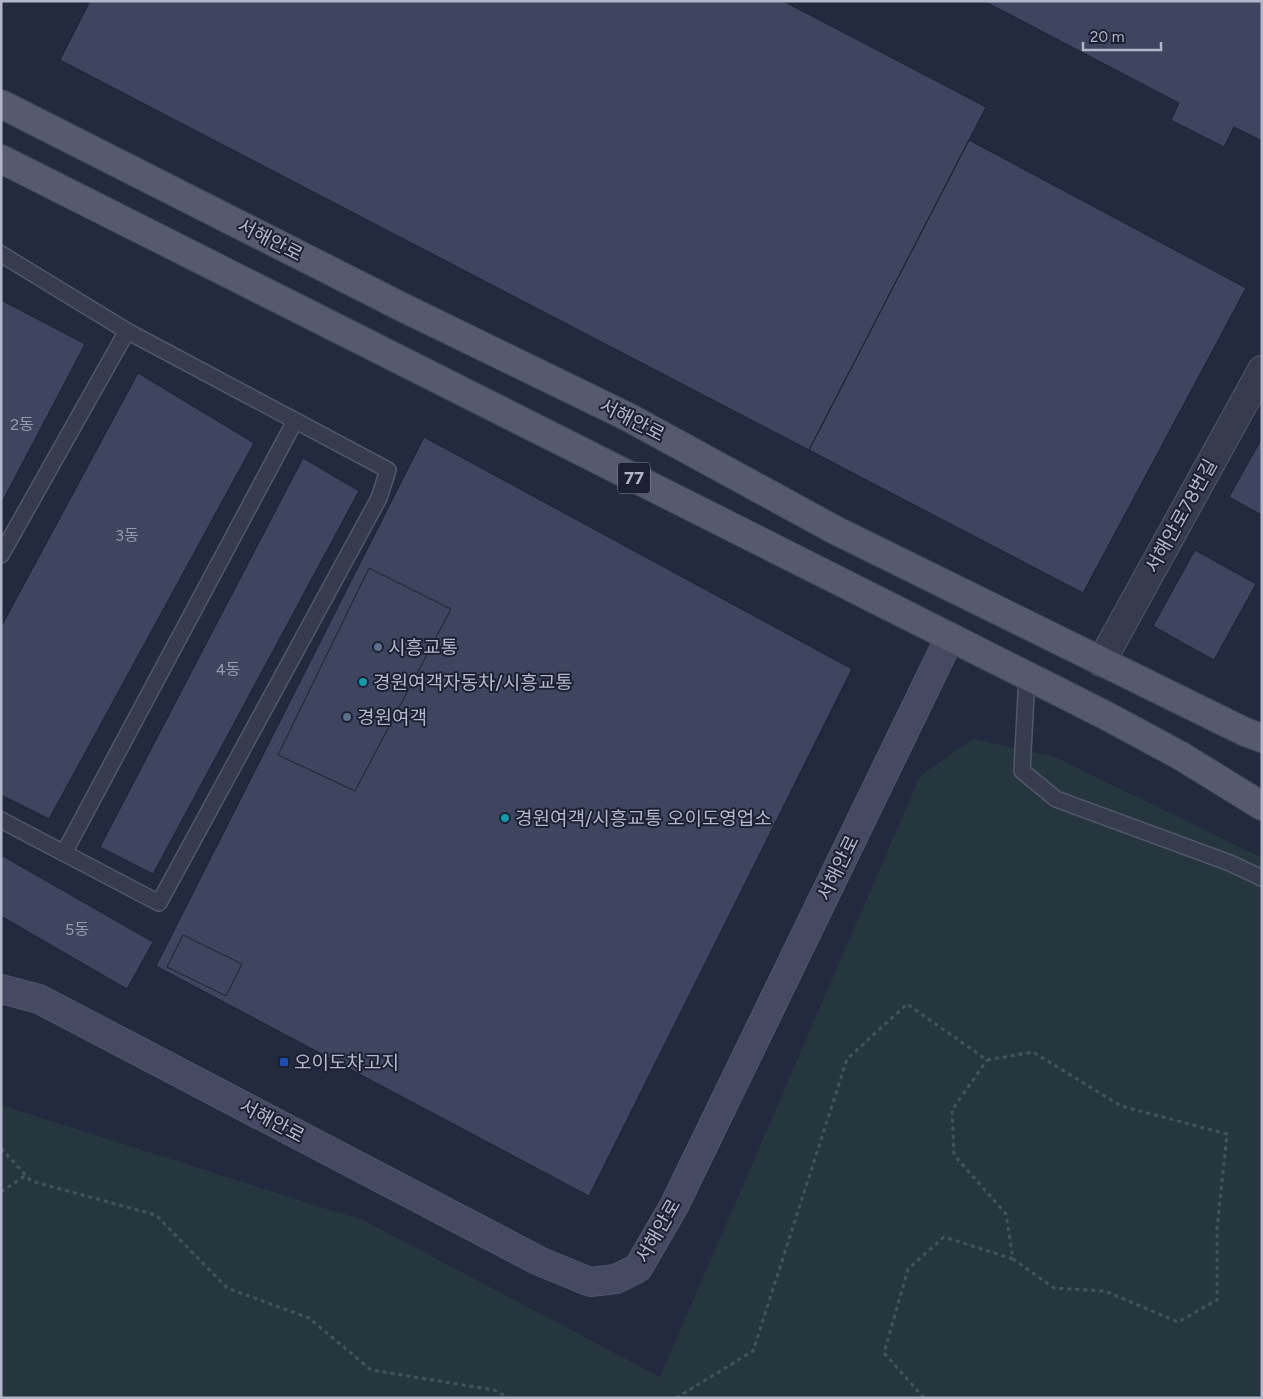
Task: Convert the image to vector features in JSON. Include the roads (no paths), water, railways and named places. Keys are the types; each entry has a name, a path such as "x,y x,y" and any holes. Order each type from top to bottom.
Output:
{"main road":[{"name":"서해안로","path":"1,104 397,305 628,417 835,530 1101,662 1245,732 1262,738"},
{"name":"77","path":"1,159 1027,675 1181,756 1262,806"}],"street":[{"name":"서해안로78번길","path":"1101,662 1262,370"},
{"name":"서해안로","path":"1,989 39,999 539,1261 590,1282 616,1280 638,1268 674,1206 950,637"}],"lane":[{"path":"1,254 127,331 388,470 380,498 159,903 1,820"},
{"path":"1,555 127,331"},
{"path":"64,853 296,421"},
{"path":"1027,675 1022,771 1056,800 1230,863 1262,878"}],"place":[{"name":"시흥교통","path":"378,647"},
{"name":"경원여객자동차/시흥교통","path":"363,682"},
{"name":"경원여객","path":"347,717"},
{"name":"경원여객/시흥교통 오이도영업소","path":"505,818"},
{"name":"오이도차고지","path":"284,1062"}]}
